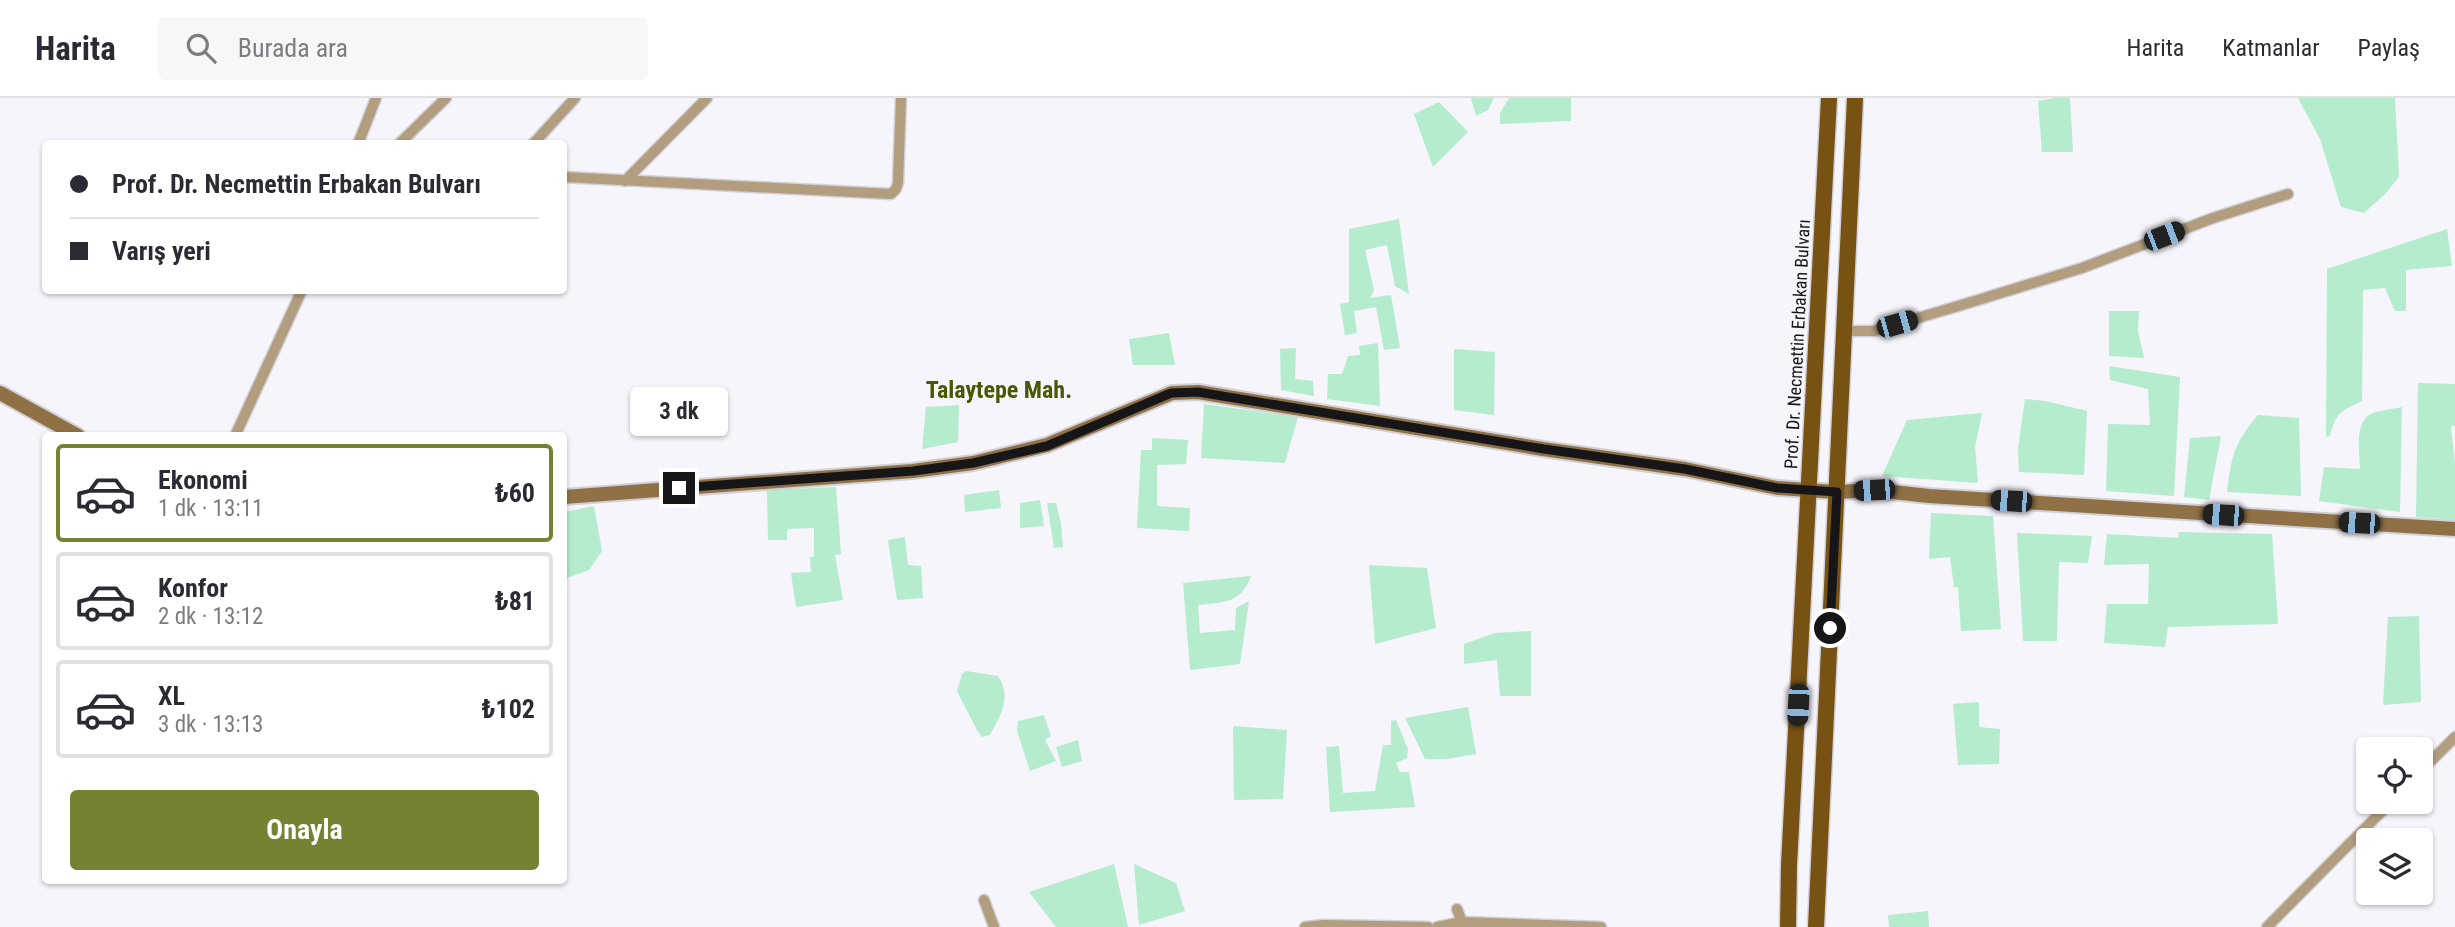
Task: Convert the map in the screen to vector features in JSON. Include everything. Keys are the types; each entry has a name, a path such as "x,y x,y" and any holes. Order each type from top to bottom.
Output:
{"main road":[{"name":"Prof. Dr. Necmettin Erbakan Bulvarı","path":"1788,927 1829,98"},
{"path":"1816,927 1855,98"}],"street":[{"path":"360,140 376,98"},
{"path":"403,140 446,98"},
{"path":"537,140 575,98"},
{"path":"625,181 707,98"},
{"path":"567,177 891,194 898,183 901,98"},
{"path":"1844,331 1874,331 2082,268 2213,218 2288,194"},
{"path":"237,432 300,294"},
{"path":"567,497 913,471 973,463 1047,446 1171,393 1198,392 1544,449 1685,469 1809,492 1874,490 1929,496 2455,529"},
{"path":"0,393 71,432"},
{"path":"2433,759 2455,737"},
{"path":"2267,927 2379,814"},
{"path":"984,900 994,927"},
{"path":"1457,909 1463,925"},
{"path":"1305,927 1429,927"},
{"path":"1437,927 1601,927"}],"green space":[{"path":"1471,98 1494,98 1488,110 1476,116"},
{"path":"1509,98 1571,98 1571,121 1500,124 1500,113"},
{"path":"2070,98 2073,152 2042,152 2038,101"},
{"path":"2298,98 2395,98 2399,177 2364,213 2341,207 2320,139"},
{"path":"1439,102 1468,132 1433,167 1414,114"},
{"path":"1399,219 1409,294 1395,286 1387,245 1365,250 1374,290 1370,298 1391,295 1400,348 1384,350 1376,307 1354,311 1357,333 1345,335 1340,304 1349,302 1349,229"},
{"path":"2447,229 2452,266 2406,270 2406,311 2395,311 2385,288 2363,290 2362,401 2340,413 2330,436 2326,437 2327,269"},
{"path":"2109,311 2139,311 2138,331 2144,358 2109,356"},
{"path":"1169,333 1175,365 1133,365 1129,339"},
{"path":"1378,343 1380,406 1327,399 1328,374 1342,374 1348,356 1360,355 1359,346"},
{"path":"1296,348 1295,379 1313,381 1314,396 1281,390 1280,349"},
{"path":"1454,349 1495,352 1494,415 1454,410"},
{"path":"2109,366 2180,377 2174,496 2106,491 2108,424 2150,425 2148,389 2110,380"},
{"path":"2418,383 2455,384 2455,426 2451,426 2455,464 2455,520 2416,517"},
{"path":"2025,399 2087,411 2084,475 2019,472 2018,449"},
{"path":"1204,404 1298,417 1285,463 1201,458"},
{"path":"959,405 958,442 922,449 926,407"},
{"path":"2402,407 2400,512 2319,501 2324,467 2360,469 2359,440 2364,420 2376,412"},
{"path":"1982,413 1975,447 1978,483 1882,476 1907,420"},
{"path":"2258,415 2299,418 2301,496 2227,492 2235,451"},
{"path":"2221,436 2209,500 2184,497 2190,438"},
{"path":"1152,438 1188,440 1186,464 1157,465 1157,506 1190,508 1189,531 1137,528 1141,450 1152,450"},
{"path":"836,487 841,554 835,555 843,600 796,607 791,573 811,572 814,528 787,529 787,540 768,540 767,490"},
{"path":"999,490 1001,508 965,512 964,495"},
{"path":"1040,500 1044,526 1020,528 1020,503"},
{"path":"1047,503 1056,503 1063,547 1054,548"},
{"path":"594,506 602,551 589,570 567,578 567,511"},
{"path":"1931,513 1993,516 2001,629 1961,631 1958,587 1954,587 1950,557 1929,559"},
{"path":"2179,532 2272,534 2278,624 2168,627 2165,647 2104,643 2107,604 2148,604 2149,564 2104,565 2107,534 2178,538"},
{"path":"2017,533 2092,536 2088,563 2059,562 2057,641 2023,641"},
{"path":"905,537 908,565 921,566 923,598 897,600 888,540"},
{"path":"1369,565 1427,568 1436,628 1375,644"},
{"path":"1251,576 1236,597 1223,602 1198,605 1200,633 1235,630 1236,608 1249,601 1240,664 1190,670 1183,583"},
{"path":"2419,616 2421,702 2383,705 2388,617"},
{"path":"1531,631 1531,696 1500,696 1497,660 1464,664 1464,644 1495,633"},
{"path":"966,671 998,676 1002,684 1005,699 990,735 982,737 978,732 957,691 962,674"},
{"path":"1979,702 1979,727 2000,729 1999,764 1958,765 1953,704"},
{"path":"1468,707 1476,754 1447,759 1425,759 1405,718"},
{"path":"1044,715 1051,736 1045,740 1056,761 1030,771 1017,731 1018,721"},
{"path":"1396,720 1408,749 1407,758 1396,763 1400,772 1409,772 1415,807 1330,812 1326,747 1339,746 1343,793 1375,791 1383,745 1391,745 1391,721"},
{"path":"1233,726 1287,730 1283,799 1234,800"},
{"path":"1078,740 1082,761 1062,767 1056,747"},
{"path":"1114,864 1128,927 1056,927 1029,892"},
{"path":"1134,864 1176,883 1185,911 1139,925"},
{"path":"1928,911 1929,927 1889,927 1888,915"}],"district":[{"name":"Talaytepe Mah.","path":"999,390"}],"route":[{"path":"679,488 913,471 973,463 1047,446 1171,393 1198,392 1442,433 1685,469 1777,488 1837,492 1830,628"}]}
